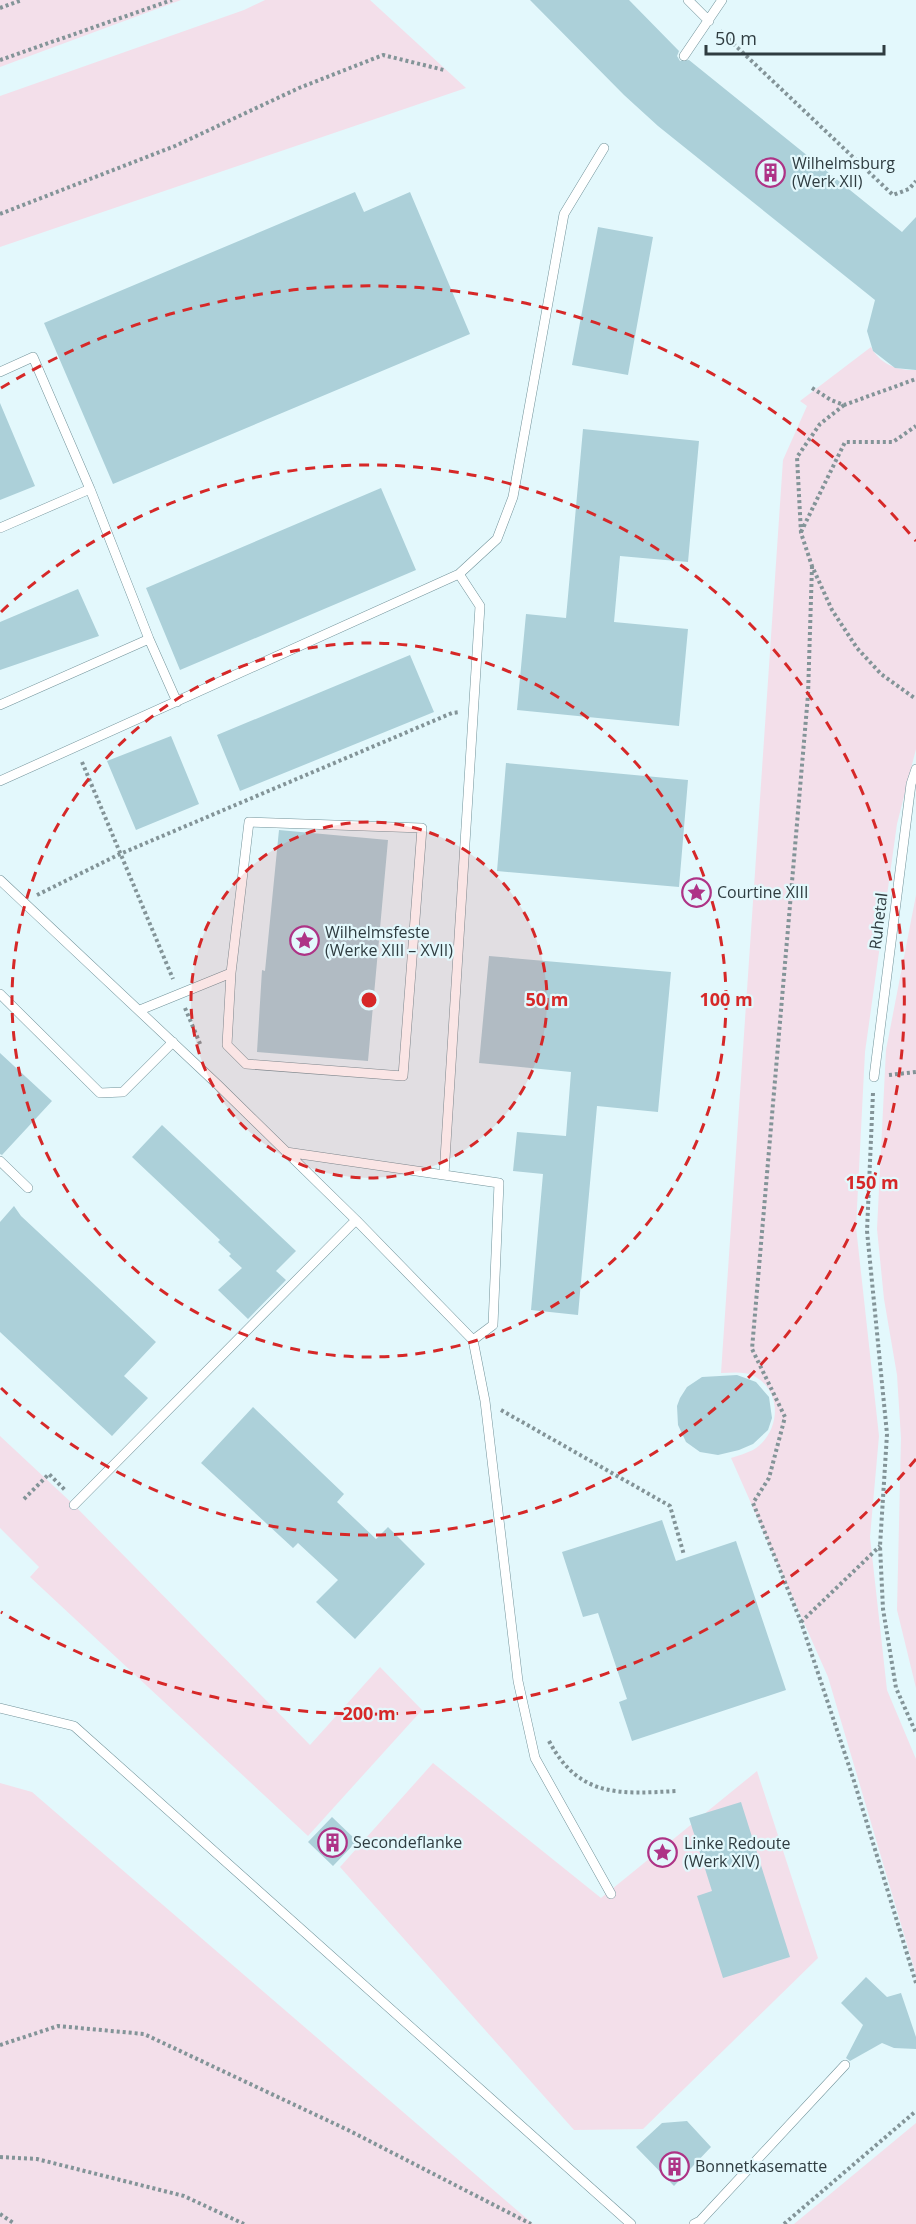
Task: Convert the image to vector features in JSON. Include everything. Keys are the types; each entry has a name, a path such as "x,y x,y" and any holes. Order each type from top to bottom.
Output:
{"lane":[{"path":"688,0 709,21"},
{"path":"684,56 722,0"},
{"path":"0,782 75,746 459,574 497,539 513,497 564,214 604,148"},
{"path":"0,372 33,357 177,702"},
{"path":"0,528 90,489"},
{"path":"444,1175 480,606 459,574"},
{"path":"0,705 149,639"},
{"name":"Ruhetal","path":"873,1077 911,784 916,768"},
{"path":"249,822 422,828 403,1076 246,1064 227,1045 231,973 249,822"},
{"path":"0,880 173,1042 356,1220 473,1340 485,1401 518,1681 536,1758 611,1894"},
{"path":"140,1010 231,973"},
{"path":"0,994 100,1093 123,1092 173,1042"},
{"path":"286,1152 499,1183 493,1325 473,1340"},
{"path":"0,1161 28,1188"},
{"path":"75,1503 356,1220"},
{"path":"0,1708 74,1726 631,2224"},
{"path":"694,2224 700,2221 845,2065"}],"path":[{"path":"0,8 22,0"},
{"path":"0,60 172,0"},
{"path":"709,21 893,195 909,189 916,181"},
{"path":"0,214 175,146 299,88 383,55 444,70"},
{"path":"916,379 844,405 820,424 797,457 801,532 812,566 832,610 857,648 881,674 916,699"},
{"path":"812,388 844,405"},
{"path":"801,532 846,442 893,442 916,426"},
{"path":"812,566 808,695 752,1349 785,1417 769,1478 753,1503 801,1622 854,1781 916,1983"},
{"path":"23,902 120,854 452,713 474,711"},
{"path":"75,746 205,1055"},
{"path":"906,1073 916,1072"},
{"path":"873,1077 867,1230 887,1434 880,1546 883,1609 896,1688 916,1733"},
{"path":"485,1401 670,1506 684,1555"},
{"path":"24,1499 49,1474 75,1503"},
{"path":"801,1622 880,1546"},
{"path":"548,1737 557,1756 585,1783 629,1794 677,1791"},
{"path":"0,2045 58,2026 144,2034 348,2130 531,2224"},
{"path":"784,2224 916,2111"},
{"path":"0,2157 37,2159 184,2196 244,2224"},
{"path":"0,2214 15,2224"}],"shaded area":[{"path":"0,0 181,0 0,67"},
{"path":"265,0 370,0 466,88 0,247 0,96 244,10"},
{"path":"871,347 884,362 896,368 916,370 916,749 897,824 865,1052 856,1227 879,1436 870,1537 887,1690 916,1759 916,1975 828,1677 731,1458 753,1450 769,1434 775,1413 774,1402 764,1383 754,1376 742,1373 721,1373 783,460 807,406 800,401"},
{"path":"916,895 916,1688 897,1610 901,1438 897,1375 884,1299 877,1229 886,1050"},
{"path":"0,1436 74,1505 310,1745 380,1667 422,1710 308,1836 30,1577 39,1567 0,1528"},
{"path":"433,1763 601,1898 757,1771 818,1958 643,2129 574,2130 340,1867"},
{"path":"0,1783 32,1792 533,2224 0,2224 0,2214 3,2215 0,2212"},
{"path":"916,2123 916,2224 794,2224"}],"building":[{"name":"Wilhelmsburg (Werk XII)","path":"530,0 629,0 679,51 677,56 680,61 689,60 902,232 916,217 916,370 895,368 873,351 867,331 875,300 658,126"},
{"path":"355,192 364,212 410,192 470,334 113,484 44,323"},
{"path":"598,227 653,237 628,375 572,365"},
{"path":"0,403 35,486 0,500"},
{"path":"583,429 699,441 688,562 620,556 614,622 688,629 679,726 517,710 526,614 566,618"},
{"path":"381,488 416,570 180,670 146,588"},
{"path":"78,589 99,636 0,670 0,622"},
{"path":"410,655 434,712 240,791 217,735"},
{"path":"171,736 199,804 136,830 107,761"},
{"path":"506,763 688,780 679,887 497,871"},
{"path":"279,830 388,840 368,1061 257,1052 262,970 265,971"},
{"path":"489,956 671,972 658,1112 597,1106 578,1315 531,1310 543,1174 513,1171 517,1132 566,1136 571,1072 479,1063"},
{"path":"0,1053 52,1101 2,1155 0,1154"},
{"path":"162,1125 296,1251 276,1271 286,1280 248,1319 218,1290 242,1268 218,1242 220,1240 132,1157"},
{"path":"14,1206 21,1216 156,1342 124,1376 148,1398 112,1436 0,1332 0,1222"},
{"path":"737,1375 756,1382 769,1397 772,1418 768,1430 753,1444 739,1450 718,1455 700,1452 686,1442 678,1425 677,1406 680,1398 687,1387 702,1377"},
{"path":"253,1407 344,1494 337,1502 376,1539 388,1527 425,1564 355,1639 316,1602 338,1580 298,1543 293,1548 201,1463"},
{"path":"662,1520 676,1561 736,1541 786,1690 632,1741 619,1702 627,1699 598,1613 583,1617 562,1552"},
{"path":"741,1802 790,1957 723,1978 697,1896 712,1891 689,1818"},
{"name":"Secondeflanke","path":"332,1817 357,1841 333,1866 308,1842"},
{"path":"866,1977 887,1997 901,1993 916,2037 916,2049 894,2048 882,2043 850,2061 846,2058 863,2025 841,2003"},
{"name":"Bonnetkasematte","path":"687,2121 711,2147 674,2186 636,2147 662,2123"}],"place":[{"name":"Wilhelmsburg (Werk XII)","path":"771,172"},
{"name":"Courtine XIII","path":"696,892"},
{"name":"Wilhelmsfeste (Werke XIII – XVII)","path":"304,941"},
{"name":"Secondeflanke","path":"332,1842"},
{"name":"Linke Redoute (Werk XIV)","path":"663,1852"},
{"name":"Bonnetkasematte","path":"674,2166"}]}
